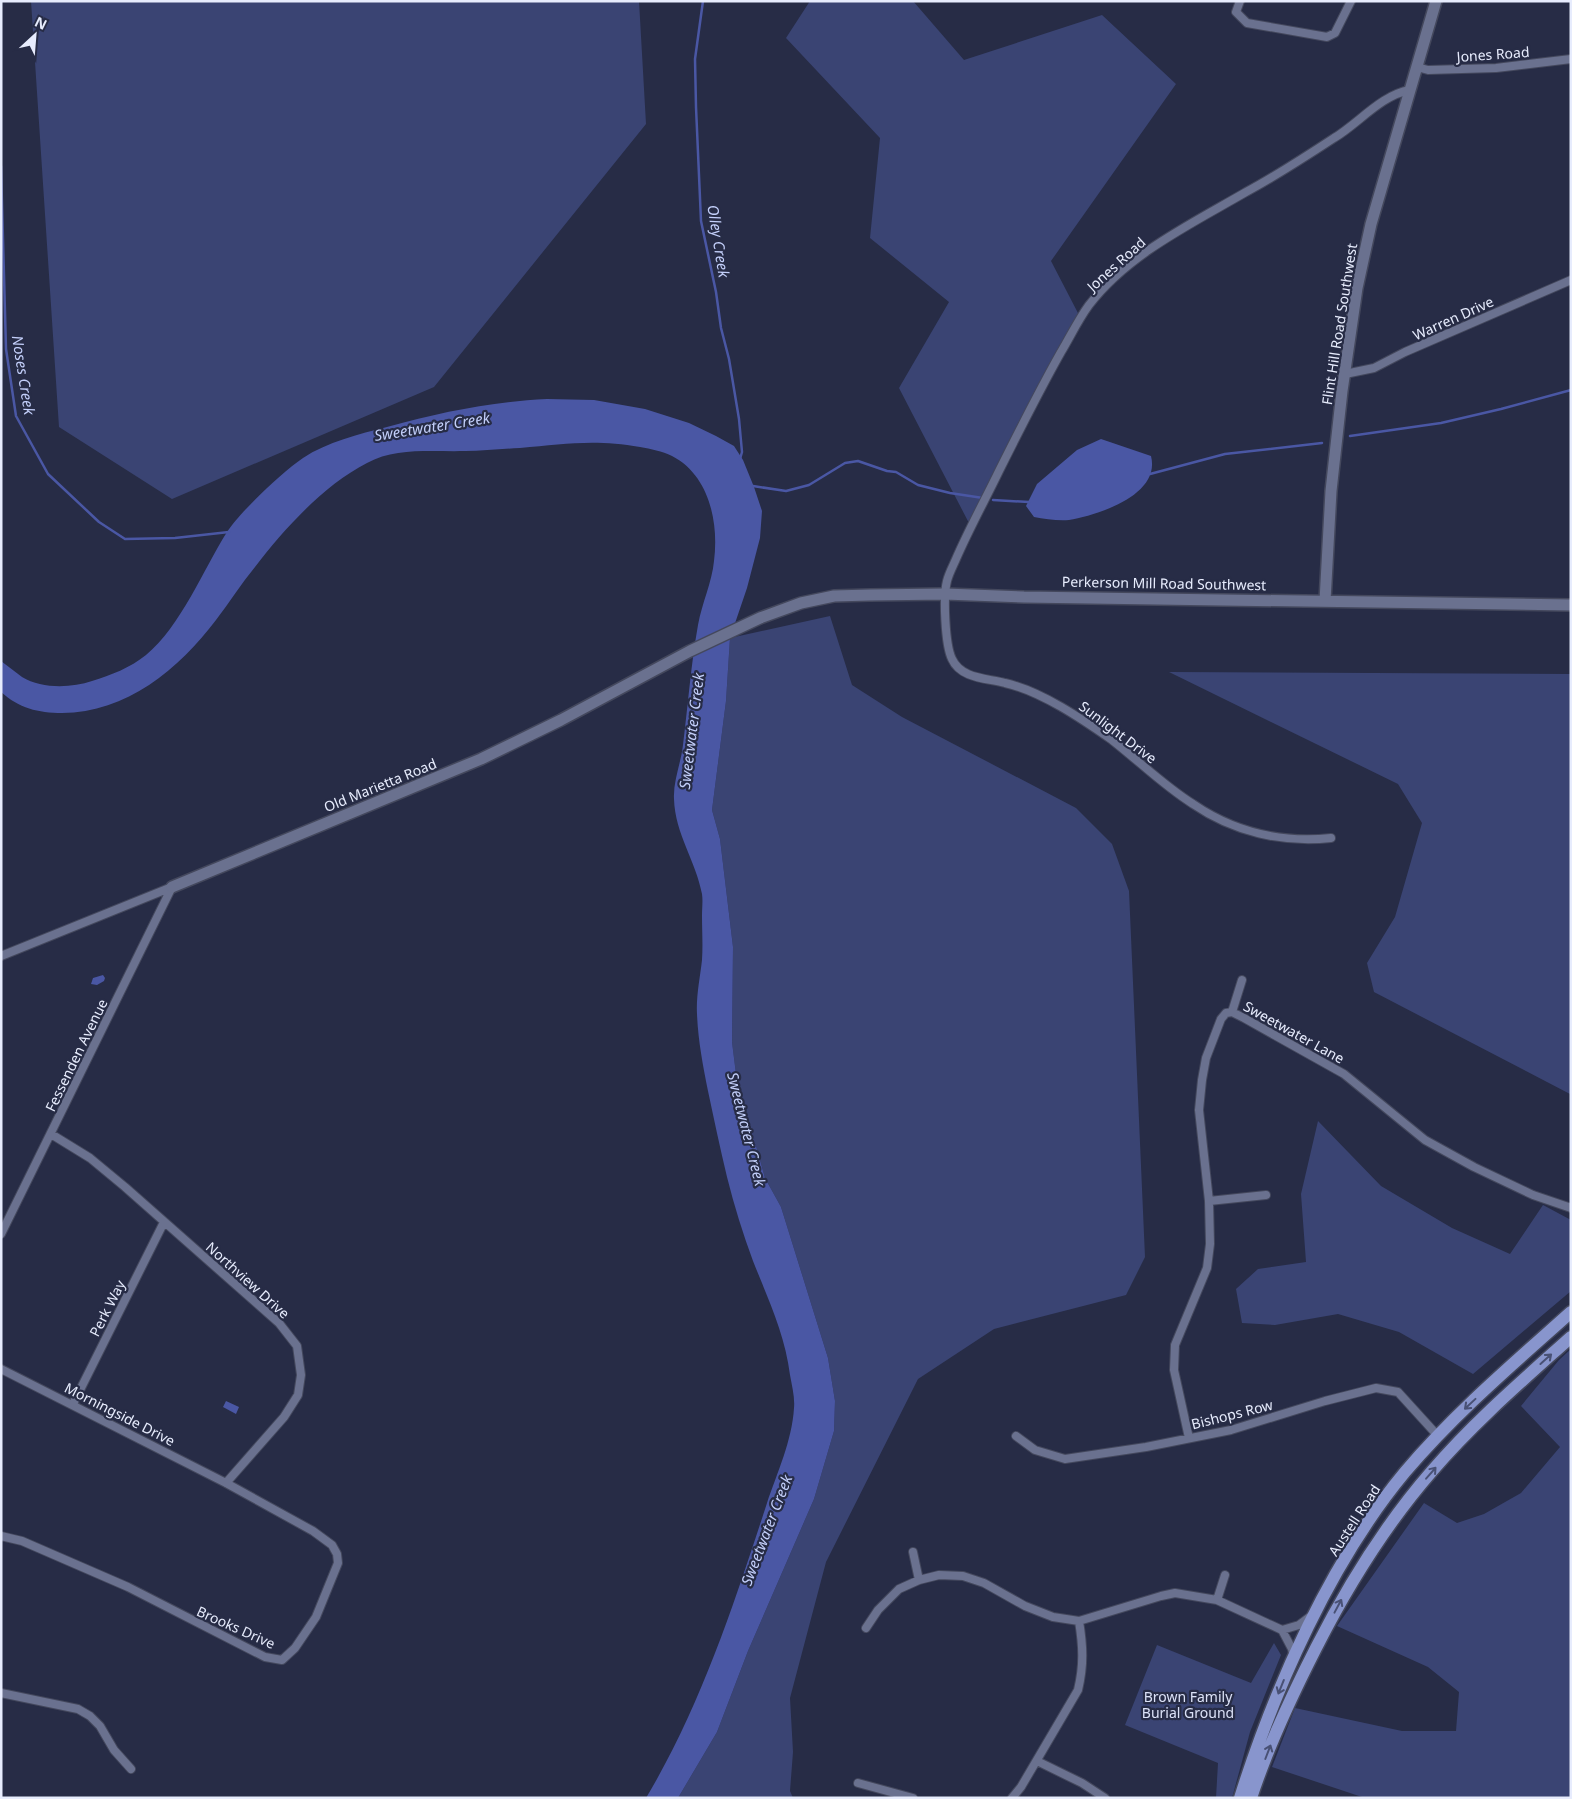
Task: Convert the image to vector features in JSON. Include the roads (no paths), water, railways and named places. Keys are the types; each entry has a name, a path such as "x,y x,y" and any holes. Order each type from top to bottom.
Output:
{"main road":[{"name":"Austell Road","path":"1240,1798 1272,1711 1294,1659 1316,1612 1345,1558 1368,1522 1406,1471 1454,1419 1571,1312"},
{"path":"1251,1798 1274,1736 1303,1674 1345,1594 1376,1544 1400,1510 1433,1470 1496,1403 1571,1337"}],"street":[{"path":"1240,1 1236,12 1247,22 1327,38 1335,33 1350,1"},
{"name":"Flint Hill Road Southwest","path":"1325,601 1331,491 1344,374 1357,288 1364,251 1436,1"},
{"name":"Jones Road","path":"1416,67 1428,70 1496,68 1571,59"},
{"name":"Jones Road","path":"946,594 946,582 965,539 1026,416 1089,306 1111,282 1152,247 1260,185 1336,137 1396,92 1410,90"},
{"name":"Warren Drive","path":"1344,374 1374,368 1571,280"},
{"name":"Perkerson Mill Road Southwest","path":"760,618 801,603 834,596 946,594 1571,604"},
{"name":"Sunlight Drive","path":"946,594 946,635 951,658 957,667 964,672 1020,687 1071,712 1112,740 1190,803 1230,825 1266,836 1288,840 1331,838"},
{"name":"Old Marietta Road","path":"1,956 481,759 644,677 690,651 760,618"},
{"name":"Fessenden Avenue","path":"1,1234 172,887"},
{"path":"1232,1012 1242,980"},
{"name":"Sweetwater Lane","path":"1188,1438 1174,1370 1175,1345 1207,1268 1210,1244 1209,1201 1199,1110 1206,1058 1221,1019 1226,1014 1232,1012 1344,1074 1425,1140 1474,1167 1525,1191 1571,1208"},
{"name":"Northview Drive","path":"51,1134 90,1158 279,1323 297,1346 301,1375 298,1395 284,1417 226,1483"},
{"path":"1209,1201 1266,1195"},
{"name":"Perk Way","path":"73,1404 164,1222"},
{"name":"Morningside Drive","path":"1,1369 226,1483"},
{"name":"Bishops Row","path":"1016,1436 1036,1450 1064,1459 1146,1447 1230,1430 1325,1401 1376,1388 1398,1392 1438,1436"},
{"name":"Brooks Drive","path":"1,1536 22,1541 128,1588 265,1657 282,1660 294,1648 316,1617 338,1563 337,1554 332,1545 313,1532 226,1483"},
{"path":"913,1552 919,1580"},
{"path":"866,1628 888,1598 899,1589 919,1580 939,1575 963,1576 984,1583 1025,1606 1054,1617 1079,1621 1175,1593 1217,1600 1282,1630 1292,1649 1294,1659"},
{"path":"1217,1600 1225,1575"},
{"path":"1282,1630 1299,1625 1316,1612"},
{"path":"1012,1798 1037,1761 1078,1690 1082,1674 1083,1650 1079,1621"},
{"path":"1,1694 78,1710 84,1713 100,1726 114,1750 131,1769"},
{"path":"1037,1761 1082,1783 1105,1798"},
{"path":"858,1783 914,1798"}],"water":[{"name":"Sweetwater Creek","path":"547,399 594,400 645,409 689,423 716,436 734,446 743,460 762,511 760,538 747,588 730,638 726,701 712,810 720,839 733,947 732,1042 736,1074 765,1178 781,1207 828,1358 835,1401 834,1431 814,1499 748,1651 717,1732 678,1798 646,1798 666,1763 715,1654 784,1457 793,1420 794,1404 784,1345 749,1251 736,1209 724,1166 708,1091 697,1014 702,960 702,894 675,812 675,786 683,745 691,670 700,617 714,561 715,531 713,516 703,487 685,464 672,456 652,449 608,443 580,443 479,451 415,451 378,458 335,483 306,509 266,553 201,638 168,671 149,685 108,705 85,711 62,713 45,712 22,706 1,692 1,661 30,681 38,684 66,686 84,683 113,674 146,655 159,643 181,613 233,523 273,482 312,452 354,436 466,408"},
{"path":"1101,439 1151,456 1152,470 1146,482 1125,501 1095,513 1069,520 1034,517 1026,506 1037,484 1077,450"},
{"path":"103,975 104,981 97,985 91,984 93,978"},
{"path":"226,1401 239,1407 236,1414 223,1407"}],"waterway":[{"name":"Olley Creek","path":"703,1 695,59 701,221 739,419 742,452 740,459"},
{"name":"Noses Creek","path":"1,166 6,349 16,416 48,474 99,522 125,539 175,538 229,532"},
{"path":"1350,436 1441,423 1571,390"},
{"path":"1150,474 1225,454 1322,443"},
{"path":"753,486 786,491 809,485 845,463 858,461 887,471 896,472 918,485 950,493 983,498"},
{"path":"993,500 1029,502"}],"park label":[{"name":"Brown Family Burial Ground","path":"1188,1704"}]}
